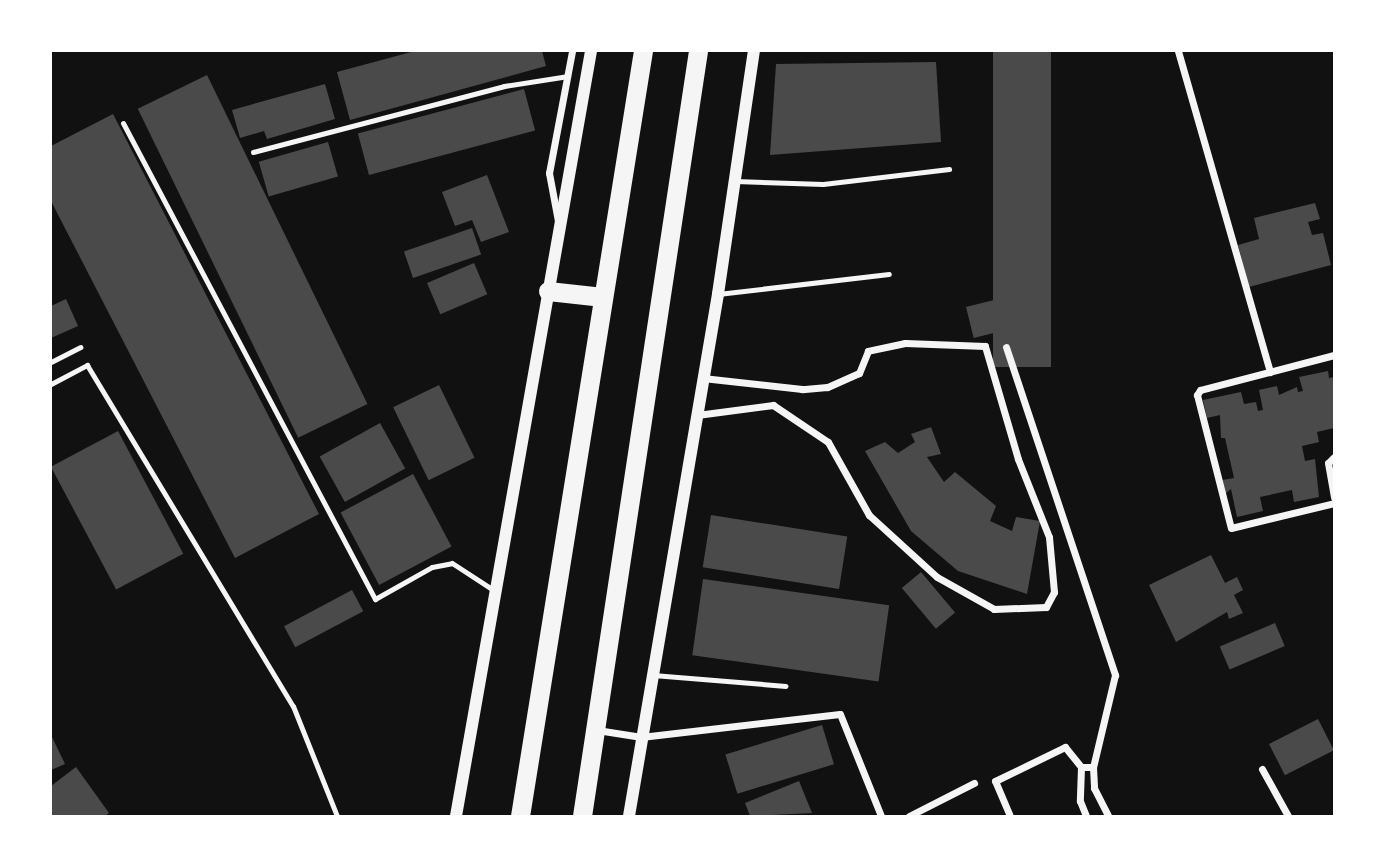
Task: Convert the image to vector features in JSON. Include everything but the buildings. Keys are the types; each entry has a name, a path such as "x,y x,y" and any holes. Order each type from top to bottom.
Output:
{"highway":[{"path":"520,816 643,51"},
{"path":"582,816 698,51"},
{"path":"548,290 603,297"}],"street":[{"path":"560,229 549,173 572,51"},
{"path":"456,816 591,51"},
{"path":"629,816 640,737 718,294 754,51"},
{"path":"1178,51 1270,372"},
{"path":"697,415 773,405 828,442 869,515 937,577 995,609 1046,607 1054,592 1049,537 1017,459 985,346 916,343 868,351 859,373 827,387 802,389 704,378"},
{"path":"1006,347 1115,675 1093,767 1094,788 1108,816"},
{"path":"1334,355 1197,393 1229,524 1237,529 1334,503"},
{"path":"1334,457 1328,463 1334,497"},
{"path":"597,730 640,737 840,713 881,816"},
{"path":"1010,816 995,782 1065,747 1081,767 1080,801 1086,816"},
{"path":"1081,767 1093,767"},
{"path":"1262,769 1288,816"},
{"path":"909,816 974,783"}],"lane":[{"path":"253,152 504,86 568,76"},
{"path":"123,123 375,599 432,568 452,564 495,591"},
{"path":"735,181 823,184 948,169"},
{"path":"718,294 889,274"},
{"path":"51,362 80,347"},
{"path":"51,384 86,365 293,706 337,816"},
{"path":"653,675 786,686"}]}
